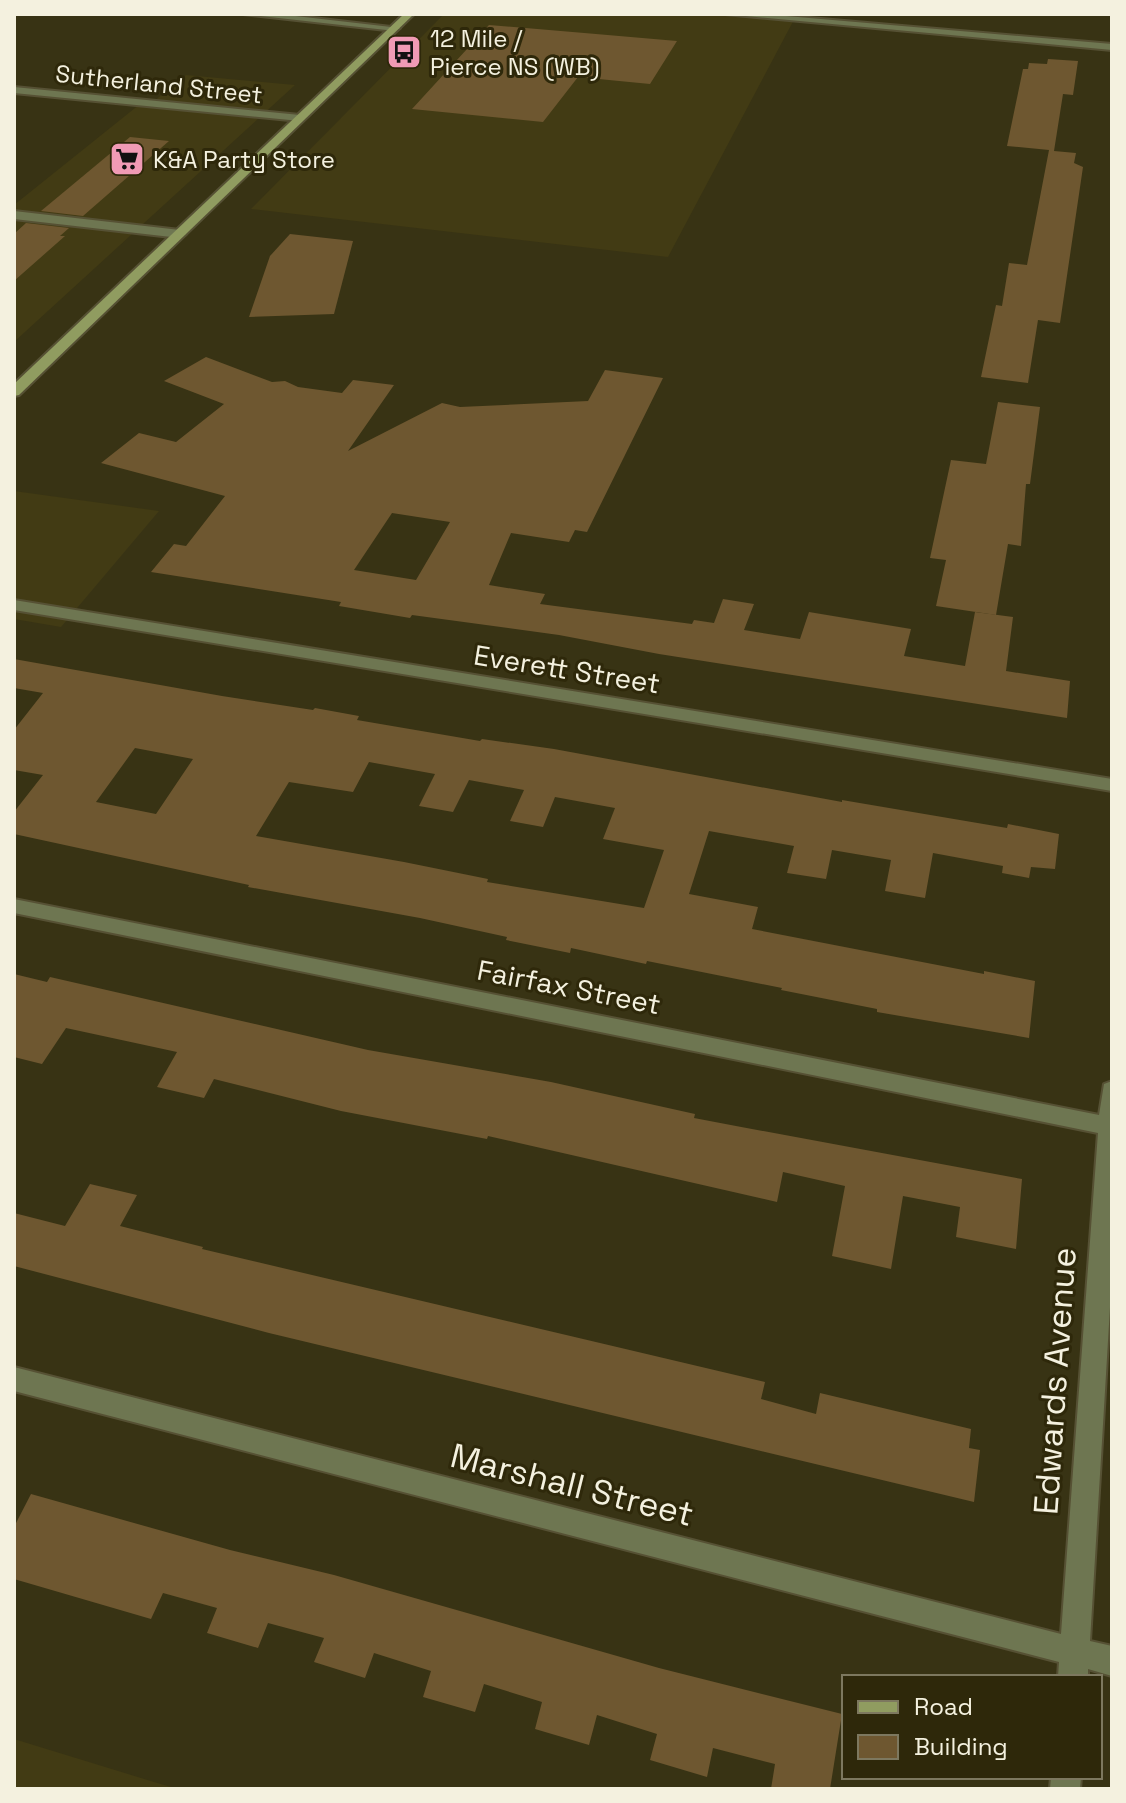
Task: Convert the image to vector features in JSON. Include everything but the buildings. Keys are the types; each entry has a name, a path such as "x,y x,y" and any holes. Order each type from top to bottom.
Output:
{"main road":[{"path":"17,386 409,14"}],"street":[{"path":"248,14 395,28"},
{"path":"730,14 1112,47"},
{"name":"Sutherland Street","path":"14,90 300,118"},
{"path":"14,215 180,234"},
{"name":"Everett Street","path":"14,605 1112,785"},
{"name":"Fairfax Street","path":"14,906 1111,1127"},
{"name":"Edwards Avenue","path":"1074,1665 1112,1090"},
{"name":"Marshall Street","path":"14,1379 1074,1665 1112,1661"}],"shaded area":[{"path":"444,14 797,14 668,257 251,209"},
{"path":"186,75 295,85 14,342 14,205 145,100 154,101"},
{"path":"14,491 159,511 61,627 14,619"},
{"path":"14,1739 154,1782 178,1789 14,1789"}],"place":[{"name":"12 Mile / Pierce NS (WB)","path":"404,52"},
{"name":"K&A Party Store","path":"127,159"}]}
